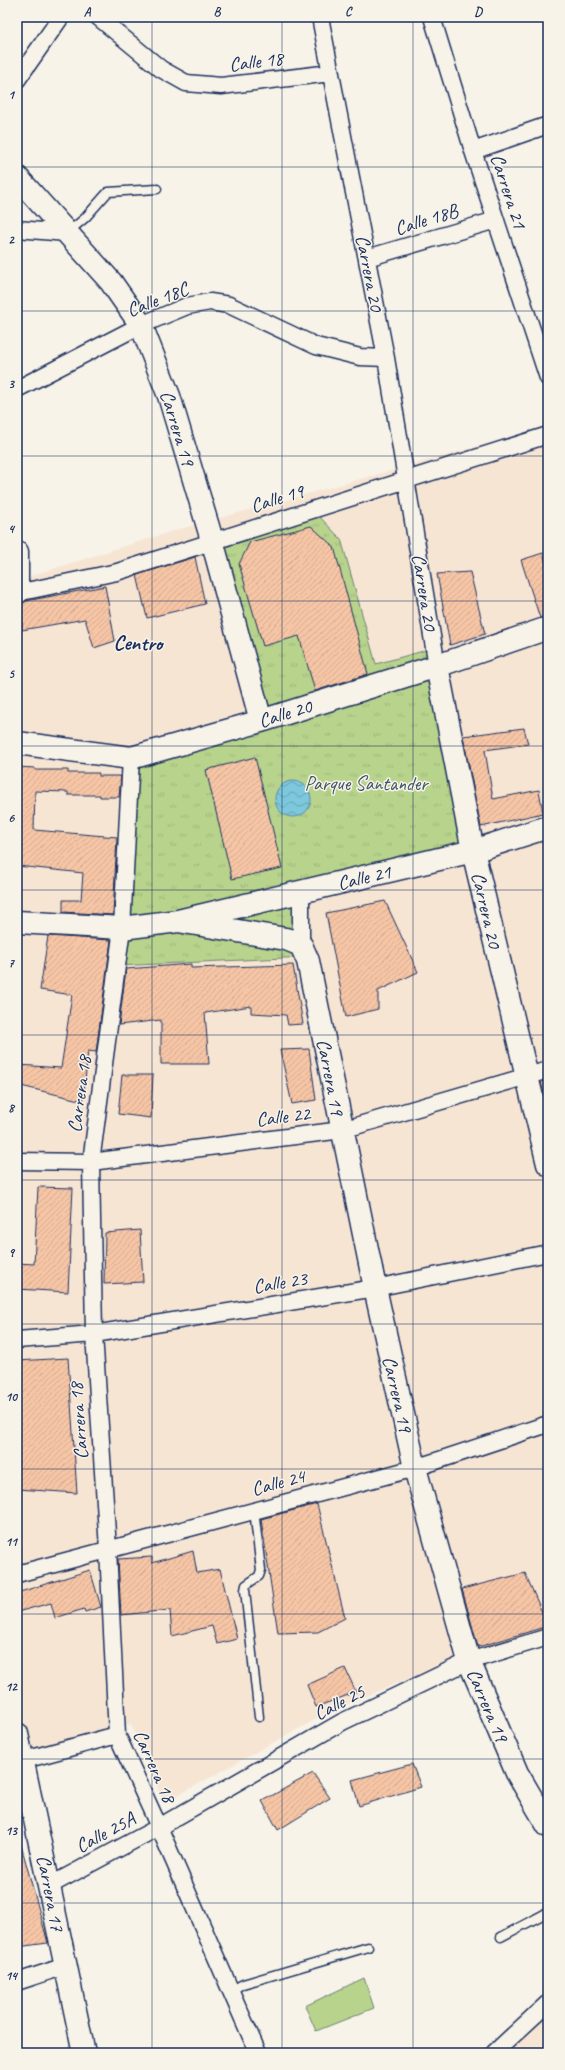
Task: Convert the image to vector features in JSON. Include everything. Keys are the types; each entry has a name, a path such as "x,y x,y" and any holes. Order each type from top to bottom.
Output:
{"main road":[{"name":"Carrera 19","path":"17,177 111,282 141,325 169,396 212,540 260,720"},
{"path":"17,552 17,593"},
{"name":"Calle 20","path":"17,743 131,758 437,666 548,628"},
{"name":"Carrera 20","path":"437,666 473,851 548,1164"},
{"name":"Calle 21","path":"17,922 122,928 178,921 473,851 548,827"},
{"name":"Calle 21","path":"178,921 286,939 301,946"},
{"name":"Carrera 19","path":"301,946 308,961 375,1288 415,1468 469,1661 517,1773 548,1826"},
{"name":"Carrera 17","path":"17,1734 20,1762 49,1886 84,2053"}],"street":[{"path":"17,80 61,17"},
{"name":"Calle 18","path":"98,17 161,69 186,83 221,86 331,73"},
{"name":"Carrera 20","path":"320,17 386,358 437,666"},
{"name":"Carrera 21","path":"432,17 473,151 548,378"},
{"path":"473,151 548,125"},
{"path":"17,177 17,183"},
{"name":"Calle 18B","path":"367,258 496,220"},
{"path":"17,229 67,233"},
{"name":"Calle 18C","path":"17,389 141,325 187,306 210,302 230,305 316,346 360,357 386,358"},
{"name":"Calle 19","path":"17,593 117,572 212,540 548,435"},
{"name":"Carrera 18","path":"131,758 122,928 91,1162 94,1334 108,1549 116,1735 159,1827 258,2053"},
{"path":"301,892 301,946"},
{"name":"Calle 22","path":"17,1161 91,1162 342,1130 548,1070"},
{"name":"Calle 23","path":"17,1340 94,1334 375,1288 548,1253"},
{"name":"Calle 24","path":"17,1574 415,1468 548,1424"},
{"name":"Calle 25","path":"159,1827 342,1722 469,1661 548,1637"},
{"path":"20,1762 116,1735"},
{"name":"Calle 25A","path":"49,1886 159,1827"},
{"path":"17,1982 65,1966"},
{"path":"494,2053 548,2003"}],"lane":[{"path":"67,233 85,218 108,192 157,189"},
{"path":"254,1510 260,1570 259,1576 246,1584 245,1590 259,1717"},
{"path":"501,1937 548,1912"},
{"path":"230,1991 243,1984 368,1947"}],"shaded area":[{"path":"548,427 548,1629 466,1654 327,1713 164,1803 131,1724 26,1752 17,1712 17,613 22,600 24,578 173,531"},
{"path":"548,2017 548,2053 505,2053"}],"green space":[{"name":"Parque Santander","path":"312,509 341,539 376,664 434,648 473,851 301,892 306,957 117,966 131,758 260,719 212,540"},
{"path":"364,1978 374,2008 316,2031 305,2006"}],"water":[{"path":"293,781 306,786 311,799 306,812 293,817 280,812 275,799 280,786"}],"building":[{"path":"311,526 334,547 368,674 315,691 299,636 263,646 239,564 250,542"},
{"path":"543,553 548,571 548,616 540,618 521,560"},
{"path":"195,557 205,604 147,618 137,575"},
{"path":"470,572 485,634 450,645 437,574"},
{"path":"105,586 115,641 94,648 85,619 22,630 22,604 26,601"},
{"path":"524,728 528,744 485,750 493,799 539,790 543,813 481,827 463,736"},
{"path":"255,757 282,868 232,879 206,770"},
{"path":"17,767 35,768 35,770 68,770 68,773 99,773 99,776 121,776 119,797 100,797 100,795 68,795 68,792 35,791 34,830 117,837 113,915 63,912 63,900 81,900 83,873 17,866"},
{"path":"385,901 418,972 378,991 378,1009 346,1017 326,913"},
{"path":"48,936 111,940 96,1052 88,1051 83,1101 21,1086 19,1065 61,1068 72,995 40,990"},
{"path":"191,964 191,968 293,965 303,1024 288,1025 286,1015 251,1013 251,1006 205,1013 209,1064 161,1064 161,1020 119,1025 126,969"},
{"path":"309,1049 316,1100 292,1104 280,1050"},
{"path":"122,1075 153,1075 151,1118 118,1114"},
{"path":"548,1080 548,1110 541,1082"},
{"path":"38,1187 73,1188 68,1292 17,1289 17,1263 34,1264"},
{"path":"140,1230 143,1282 104,1284 105,1233"},
{"path":"68,1358 77,1493 17,1489 17,1361"},
{"path":"317,1504 345,1618 318,1632 278,1633 261,1519"},
{"path":"193,1551 197,1573 220,1569 237,1639 217,1644 212,1626 172,1636 170,1610 121,1615 118,1559 152,1557 152,1563"},
{"path":"90,1570 101,1607 85,1612 84,1609 55,1618 51,1603 17,1612 17,1593"},
{"path":"525,1573 548,1626 478,1647 462,1589"},
{"path":"345,1668 356,1692 316,1707 307,1685"},
{"path":"412,1764 421,1787 359,1806 352,1780"},
{"path":"313,1773 330,1798 278,1830 262,1801"},
{"path":"17,1845 21,1845 48,1943 17,1947"}],"district":[{"name":"Centro","path":"138,643"}]}
